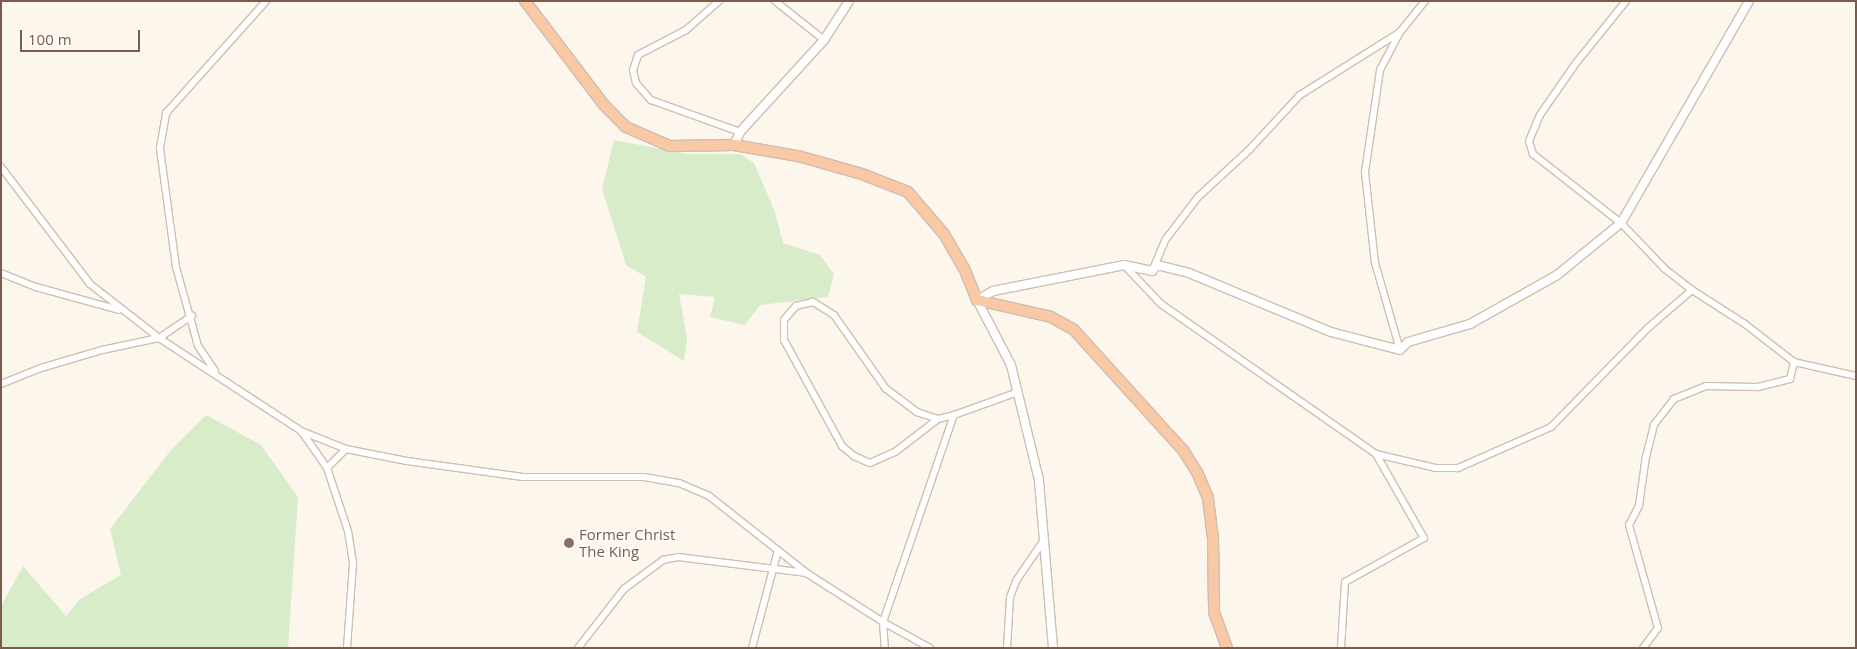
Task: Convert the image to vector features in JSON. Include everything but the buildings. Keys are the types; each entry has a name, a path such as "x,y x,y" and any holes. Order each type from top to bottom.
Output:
{"highway":[{"path":"525,1 604,106 626,127 670,146 734,145 835,166 908,192 944,234 964,268 977,300 1051,317 1074,330 1184,450 1208,498 1213,537 1214,612 1227,648"}],"street":[{"path":"216,373 198,346 192,316 176,267 160,148 166,113 266,1"},
{"path":"719,1 686,30 638,55 633,70 636,83 651,100 740,132"},
{"path":"775,1 824,40"},
{"path":"734,145 740,132 824,40 849,1"},
{"path":"1400,350 1375,263 1365,172 1380,70 1400,32 1425,1"},
{"path":"1626,1 1576,63 1540,115 1529,141 1533,154 1621,223 1666,269 1692,290 1745,324 1794,362 1856,376"},
{"path":"1400,350 1408,342 1470,324 1512,303 1558,275 1621,223 1749,1"},
{"path":"1152,271 1166,239 1198,197 1249,150 1300,95 1400,32"},
{"path":"1,167 90,284 159,338 216,373 301,431 346,449 523,477 644,477 679,483 709,496 808,574 883,622 930,648"},
{"path":"1053,648 1040,480 1011,365 977,300 993,291 1124,265 1152,271"},
{"path":"1124,265 1161,304 1376,454 1436,468 1458,468 1551,427 1649,327 1692,290"},
{"path":"1152,271 1157,265 1189,273 1331,332 1400,350"},
{"path":"1,273 36,287 121,310"},
{"path":"938,419 917,412 886,389 834,315 813,302 796,306 784,320 784,340 842,446 854,456 870,463 896,452 938,419 1018,392"},
{"path":"1,384 84,355 159,338 192,316"},
{"path":"1643,648 1658,628 1629,525 1639,506 1646,456 1654,425 1674,399 1706,386 1757,387 1790,379 1794,362"},
{"path":"885,648 883,622 954,415"},
{"path":"301,431 327,468 338,495 353,564 347,648"},
{"path":"327,468 346,449"},
{"path":"1341,648 1345,582 1424,538 1376,454"},
{"path":"1007,648 1010,597 1016,581 1044,540"},
{"path":"752,648 776,568 778,550"},
{"path":"578,648 624,589 663,560 678,557 776,568 808,574"}],"green space":[{"path":"614,140 687,154 740,154 754,163 775,212 783,243 820,255 834,274 828,297 760,305 745,325 710,317 715,297 679,294 687,338 684,361 637,332 646,277 626,265 602,189"},
{"path":"206,415 261,445 298,497 288,648 1,648 1,606 23,566 66,616 80,599 121,575 110,529 171,450"}],"place":[{"name":"Former Christ The King","path":"569,543"}]}
